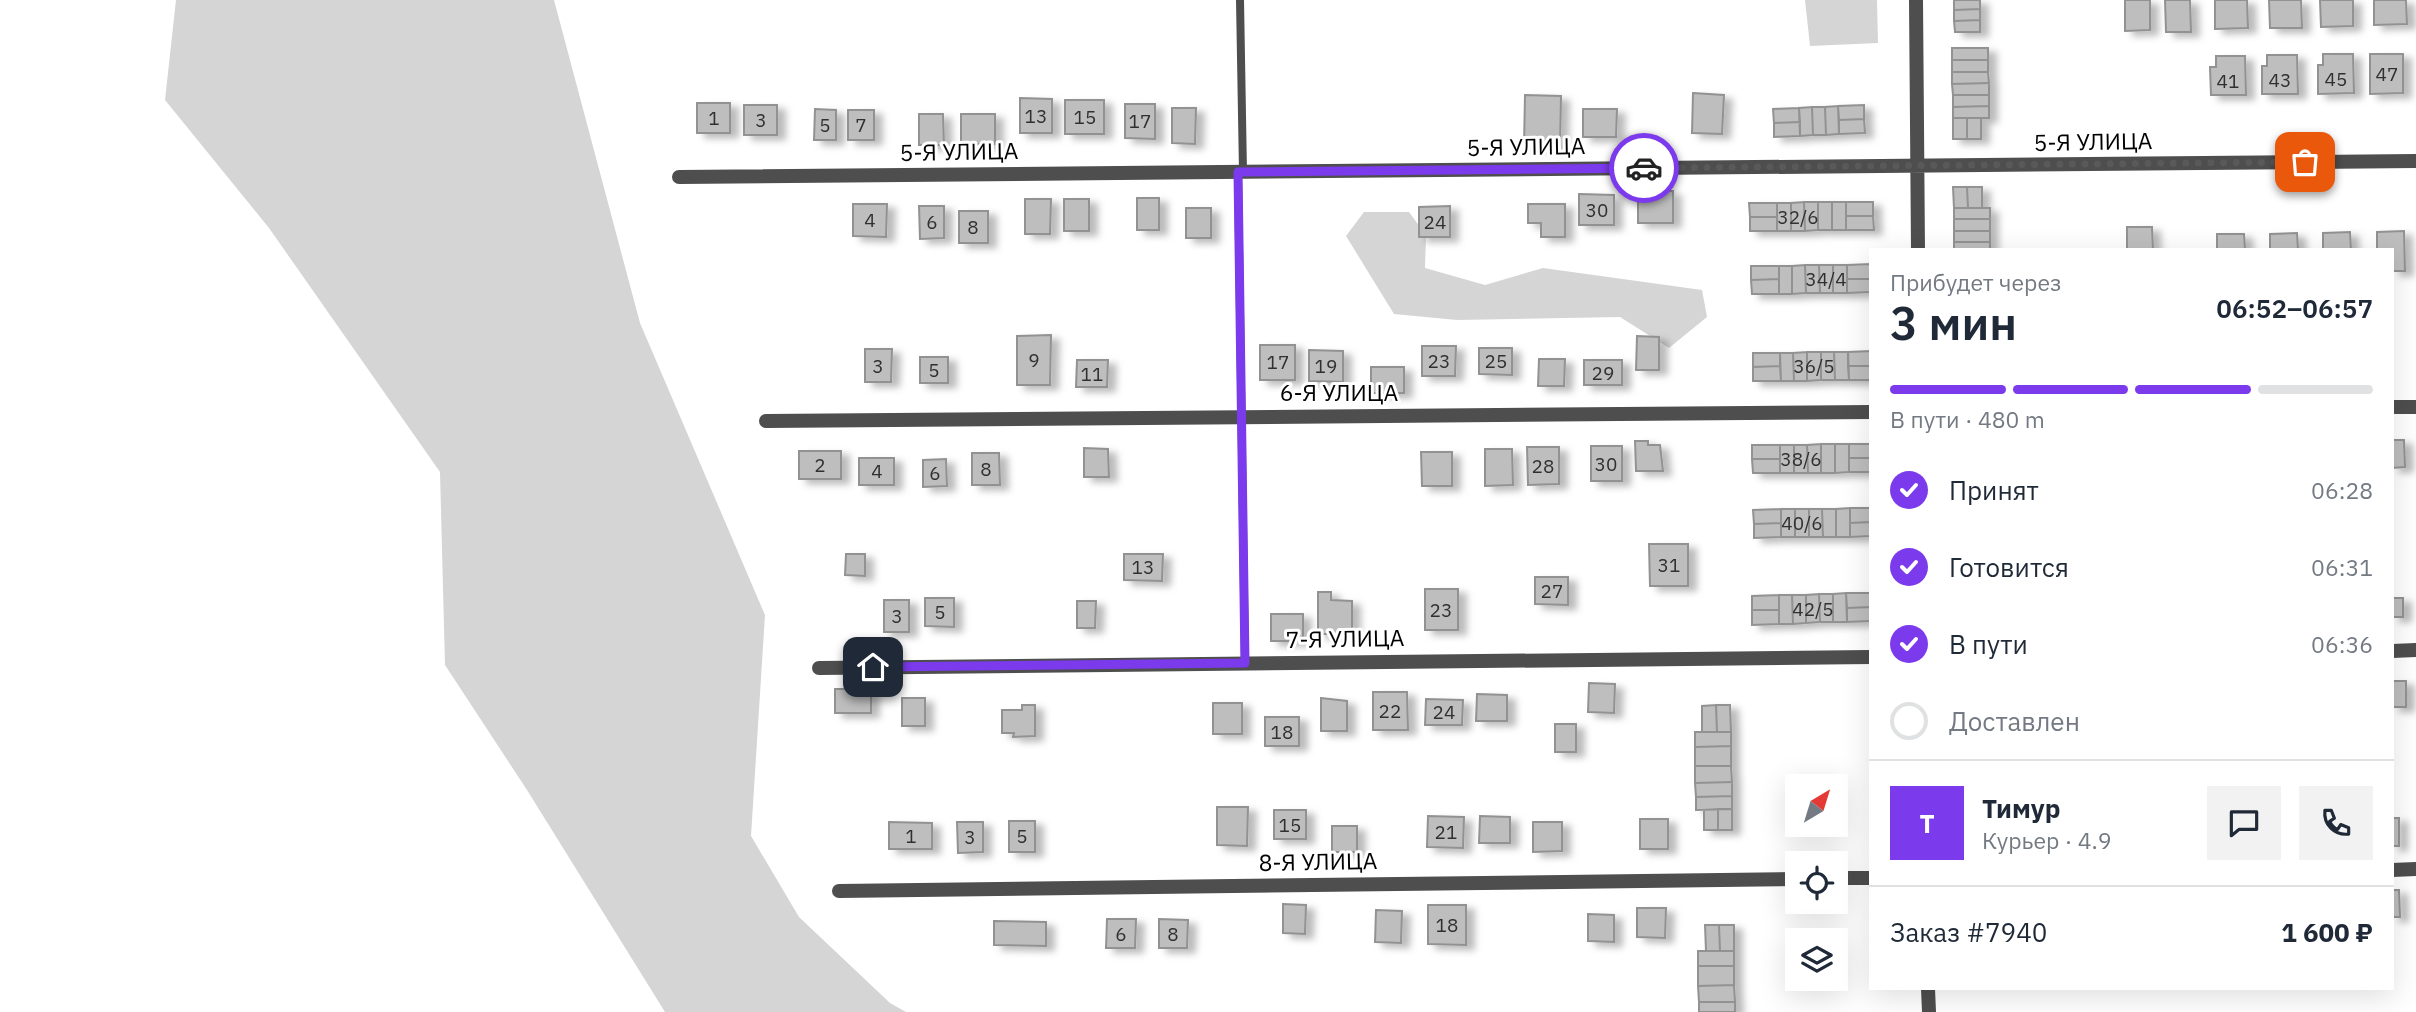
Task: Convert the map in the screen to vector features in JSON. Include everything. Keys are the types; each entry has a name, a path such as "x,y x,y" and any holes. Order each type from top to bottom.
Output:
{"street":[{"path":"1916,0 1918,248"},
{"name":"5-Я УЛИЦА","path":"679,177 2416,162"},
{"path":"2394,407 2416,407"},
{"name":"6-Я УЛИЦА","path":"766,421 1869,412"},
{"path":"2394,651 2416,650"},
{"name":"7-Я УЛИЦА","path":"819,668 1869,657"},
{"path":"2394,870 2416,870"},
{"path":"1848,878 1869,878"},
{"name":"8-Я УЛИЦА","path":"839,891 1785,879"},
{"path":"1928,990 1929,1012"}],"lane":[{"path":"1240,0 1241,416 1245,663"}],"shaded area":[{"path":"176,0 554,0 640,323 765,615 751,836 799,917 890,1003 906,1012 665,1012 527,790 445,665 440,472 269,228 165,100"},
{"path":"1805,0 1877,0 1878,43 1810,46"},
{"path":"1364,212 1409,212 1426,235 1425,268 1485,285 1543,268 1702,290 1707,317 1669,348 1620,317 1457,320 1394,314 1346,236"}],"building":[{"path":"1954,0 1980,0 1980,9 1954,10"},
{"path":"2125,0 2150,0 2150,30 2125,31"},
{"path":"2165,0 2190,0 2191,32 2166,32"},
{"path":"2215,0 2247,0 2248,28 2215,29"},
{"path":"2269,0 2301,0 2302,28 2270,28"},
{"path":"2320,0 2353,0 2353,26 2321,27"},
{"path":"2374,0 2406,0 2407,24 2374,25"},
{"path":"1980,9 1980,20 1954,21 1954,10"},
{"path":"1980,20 1980,32 1955,32 1954,21"},
{"path":"1952,48 1988,48 1988,60 1952,60"},
{"path":"2323,54 2353,54 2354,93 2318,94 2318,65 2323,65"},
{"path":"2370,54 2403,54 2403,93 2370,94"},
{"path":"2267,55 2297,55 2298,94 2262,94 2262,66 2267,66"},
{"path":"2216,56 2245,56 2246,95 2211,95 2210,67 2216,67"},
{"path":"1952,60 1988,60 1988,72 1952,72"},
{"path":"1952,72 1988,72 1989,83 1952,84"},
{"path":"1989,83 1989,95 1953,95 1952,84"},
{"path":"1693,93 1724,95 1722,134 1692,133"},
{"path":"1525,95 1561,96 1560,147 1524,146"},
{"path":"1953,95 1989,95 1989,106 1953,107"},
{"path":"1020,98 1052,99 1052,133 1020,133"},
{"path":"1065,100 1104,100 1104,134 1065,134"},
{"path":"697,103 730,103 730,133 697,133"},
{"path":"1125,104 1155,104 1155,139 1125,138"},
{"path":"744,105 777,105 777,135 744,135"},
{"path":"1864,105 1864,119 1839,120 1838,106"},
{"path":"1838,106 1839,134 1826,135 1825,107"},
{"path":"1989,106 1989,118 1953,118 1953,107"},
{"path":"1812,107 1825,107 1826,135 1813,135"},
{"path":"1812,107 1813,135 1800,136 1799,108"},
{"path":"1172,108 1196,108 1195,144 1172,143"},
{"path":"1799,108 1800,122 1774,123 1773,109"},
{"path":"815,109 836,110 836,140 814,140"},
{"path":"1583,109 1617,109 1616,137 1583,137"},
{"path":"848,110 874,110 874,140 848,140"},
{"path":"919,114 943,114 944,145 919,145"},
{"path":"961,114 995,114 995,144 961,144"},
{"path":"1953,118 1967,118 1967,139 1953,139"},
{"path":"1967,118 1981,118 1981,139 1967,139"},
{"path":"1864,119 1865,133 1839,134 1839,120"},
{"path":"1800,122 1800,136 1774,137 1774,123"},
{"path":"1953,187 1967,187 1968,208 1954,208"},
{"path":"1967,187 1982,187 1982,208 1968,208"},
{"path":"1638,190 1673,191 1673,223 1638,223"},
{"path":"1579,194 1614,195 1614,225 1579,225"},
{"path":"1137,198 1159,198 1159,230 1137,230"},
{"path":"1025,199 1051,199 1050,234 1025,234"},
{"path":"1064,199 1089,199 1089,231 1064,231"},
{"path":"1804,202 1805,231 1791,231 1791,203"},
{"path":"1804,202 1818,202 1818,230 1805,231"},
{"path":"1818,202 1832,202 1832,230 1818,230"},
{"path":"1832,202 1846,202 1846,230 1832,230"},
{"path":"1846,202 1873,202 1873,216 1846,216"},
{"path":"1749,203 1777,203 1777,217 1750,217"},
{"path":"1777,203 1791,203 1791,231 1777,231"},
{"path":"853,204 887,204 886,237 853,236"},
{"path":"1528,204 1565,204 1565,237 1541,237 1541,223 1528,223"},
{"path":"919,206 944,206 944,238 920,239"},
{"path":"1450,206 1450,237 1419,237 1419,207"},
{"path":"1186,208 1211,208 1211,238 1186,238"},
{"path":"1954,208 1990,208 1990,219 1954,219"},
{"path":"959,211 988,211 988,243 959,243"},
{"path":"1846,216 1873,216 1874,230 1846,230"},
{"path":"1750,217 1777,217 1777,231 1750,231"},
{"path":"1954,219 1990,219 1990,231 1954,231"},
{"path":"2127,227 2152,227 2153,248 2127,248"},
{"path":"1954,231 1990,231 1990,242 1954,242"},
{"path":"2404,231 2405,271 2394,271 2394,248 2377,248 2377,232"},
{"path":"2350,232 2351,248 2323,248 2323,233"},
{"path":"2297,233 2298,248 2270,248 2270,234"},
{"path":"2217,234 2244,234 2245,248 2217,248"},
{"path":"1954,242 1990,242 1990,248 1954,248"},
{"path":"1869,264 1869,279 1847,279 1847,265"},
{"path":"1805,265 1806,293 1792,294 1792,266"},
{"path":"1805,265 1819,265 1820,293 1806,293"},
{"path":"1819,265 1833,265 1833,293 1820,293"},
{"path":"1833,265 1847,265 1847,293 1833,293"},
{"path":"1751,266 1779,266 1779,279 1751,280"},
{"path":"1779,266 1792,266 1792,294 1779,294"},
{"path":"1779,279 1779,294 1752,294 1751,280"},
{"path":"1847,279 1869,279 1869,292 1847,293"},
{"path":"1051,335 1050,385 1017,385 1017,336"},
{"path":"1637,336 1659,337 1659,370 1636,370"},
{"path":"1260,345 1295,345 1295,380 1260,380"},
{"path":"1422,346 1456,346 1455,376 1422,376"},
{"path":"1479,348 1512,348 1512,375 1479,374"},
{"path":"865,349 892,349 891,382 865,382"},
{"path":"1309,350 1343,351 1343,382 1309,381"},
{"path":"1869,351 1869,366 1848,366 1848,352"},
{"path":"1807,352 1807,381 1794,381 1793,353"},
{"path":"1807,352 1821,352 1821,380 1807,381"},
{"path":"1821,352 1834,352 1835,380 1821,380"},
{"path":"1834,352 1848,352 1849,380 1835,380"},
{"path":"1753,353 1780,353 1780,366 1753,367"},
{"path":"1780,353 1793,353 1794,381 1781,381"},
{"path":"920,357 948,357 948,383 920,383"},
{"path":"1539,359 1565,359 1564,386 1538,386"},
{"path":"1077,360 1108,360 1107,387 1076,387"},
{"path":"1584,360 1622,360 1622,385 1584,385"},
{"path":"1780,366 1781,381 1753,381 1753,367"},
{"path":"1848,366 1869,366 1869,380 1849,380"},
{"path":"1371,367 1404,367 1404,393 1371,393"},
{"path":"2394,440 2404,440 2405,467 2394,468"},
{"path":"1635,441 1660,445 1663,471 1636,471"},
{"path":"1821,444 1821,473 1808,473 1807,445"},
{"path":"1821,444 1835,444 1835,473 1821,473"},
{"path":"1835,444 1849,444 1849,472 1835,473"},
{"path":"1849,444 1869,444 1869,458 1849,458"},
{"path":"1752,445 1780,445 1780,459 1752,459"},
{"path":"1780,445 1794,445 1794,473 1780,473"},
{"path":"1794,445 1807,445 1808,473 1794,473"},
{"path":"1591,446 1622,446 1622,481 1591,481"},
{"path":"1527,447 1559,447 1559,484 1528,485"},
{"path":"1084,448 1108,449 1109,477 1084,477"},
{"path":"1485,449 1512,449 1513,485 1485,486"},
{"path":"799,451 841,451 841,479 799,479"},
{"path":"1421,452 1452,452 1452,486 1422,486"},
{"path":"972,453 999,453 1000,485 972,485"},
{"path":"859,458 894,458 894,485 859,485"},
{"path":"1849,458 1869,458 1869,472 1849,472"},
{"path":"946,459 947,486 923,487 923,460"},
{"path":"1752,459 1780,459 1780,473 1753,473"},
{"path":"1850,508 1850,537 1836,537 1836,509"},
{"path":"1850,508 1869,508 1869,522 1850,523"},
{"path":"1781,509 1781,523 1754,524 1753,510"},
{"path":"1781,509 1795,509 1795,537 1781,537"},
{"path":"1795,509 1809,509 1809,537 1795,537"},
{"path":"1809,509 1822,509 1823,537 1809,537"},
{"path":"1822,509 1836,509 1836,537 1823,537"},
{"path":"1869,522 1869,536 1850,537 1850,523"},
{"path":"1781,523 1781,537 1754,538 1754,524"},
{"path":"1649,544 1688,544 1688,586 1650,586"},
{"path":"846,554 865,554 865,576 845,575"},
{"path":"1124,554 1163,554 1162,581 1124,580"},
{"path":"1535,577 1568,577 1568,605 1535,604"},
{"path":"1425,589 1458,589 1458,630 1425,630"},
{"path":"1318,592 1331,592 1331,600 1352,601 1352,634 1318,634"},
{"path":"1846,593 1869,593 1869,607 1847,608"},
{"path":"1846,593 1847,622 1833,622 1833,594"},
{"path":"1819,594 1820,622 1806,623 1806,595"},
{"path":"1819,594 1833,594 1833,622 1820,622"},
{"path":"1779,595 1792,595 1793,624 1779,624"},
{"path":"1779,595 1779,610 1752,610 1752,596"},
{"path":"1792,595 1806,595 1806,623 1793,624"},
{"path":"925,598 954,598 954,627 925,626"},
{"path":"2394,598 2403,598 2403,617 2394,617"},
{"path":"884,600 909,600 909,632 884,632"},
{"path":"1077,601 1096,601 1095,628 1077,628"},
{"path":"1869,607 1869,621 1847,622 1847,608"},
{"path":"1752,610 1779,610 1779,624 1752,625"},
{"path":"1271,614 1303,614 1303,641 1271,641"},
{"path":"2394,681 2406,681 2406,707 2394,707"},
{"path":"1589,683 1615,684 1614,713 1588,712"},
{"path":"835,689 871,689 871,713 835,713"},
{"path":"1373,692 1407,692 1408,730 1373,730"},
{"path":"1477,694 1507,695 1507,721 1476,721"},
{"path":"902,698 925,698 925,726 902,726"},
{"path":"1321,698 1347,701 1347,731 1321,731"},
{"path":"1426,699 1463,700 1462,725 1425,725"},
{"path":"1213,703 1242,703 1242,734 1213,734"},
{"path":"1022,705 1035,705 1035,736 1013,737 1014,733 1002,733 1002,710 1022,710"},
{"path":"1716,705 1730,705 1731,732 1717,732"},
{"path":"1716,705 1717,732 1702,732 1702,706"},
{"path":"1265,717 1299,717 1299,746 1265,746"},
{"path":"1555,724 1576,724 1576,752 1555,752"},
{"path":"1695,732 1731,732 1731,746 1695,747"},
{"path":"1731,746 1731,766 1695,766 1695,747"},
{"path":"1695,766 1731,766 1732,782 1695,783"},
{"path":"1732,782 1732,796 1696,797 1695,783"},
{"path":"1732,796 1732,809 1696,810 1696,797"},
{"path":"1217,807 1248,807 1247,846 1217,845"},
{"path":"1718,809 1732,809 1732,830 1718,830"},
{"path":"1718,809 1718,830 1704,830 1704,810"},
{"path":"1274,810 1306,810 1306,839 1274,839"},
{"path":"1428,816 1464,817 1463,848 1427,847"},
{"path":"1480,816 1510,817 1510,843 1479,843"},
{"path":"2394,818 2399,818 2399,846 2394,846"},
{"path":"1640,819 1668,819 1668,849 1640,849"},
{"path":"1009,821 1035,821 1035,852 1009,852"},
{"path":"889,822 932,823 932,849 889,849"},
{"path":"957,822 983,822 983,852 958,853"},
{"path":"1533,822 1562,822 1562,851 1533,852"},
{"path":"1332,826 1357,826 1357,852 1332,852"},
{"path":"2394,890 2399,890 2400,917 2394,917"},
{"path":"1283,904 1306,905 1305,934 1283,933"},
{"path":"1428,905 1466,905 1466,945 1428,944"},
{"path":"1637,908 1666,908 1665,938 1637,937"},
{"path":"1376,910 1402,911 1401,943 1375,942"},
{"path":"1588,914 1614,915 1614,942 1588,941"},
{"path":"1107,919 1136,919 1135,948 1106,948"},
{"path":"1159,919 1188,920 1187,948 1159,948"},
{"path":"994,921 1046,922 1046,946 994,945"},
{"path":"1705,925 1719,925 1720,951 1706,951"},
{"path":"1719,925 1734,925 1734,951 1720,951"},
{"path":"1698,951 1734,951 1734,966 1698,966"},
{"path":"1698,966 1734,966 1734,985 1698,986"},
{"path":"1734,985 1735,1002 1699,1002 1698,986"},
{"path":"1699,1002 1735,1002 1735,1012 1699,1012"}],"way so far":[{"path":"1644,168 2305,162"}],"route":[{"path":"873,667 1245,663 1238,172 1644,168"}]}
